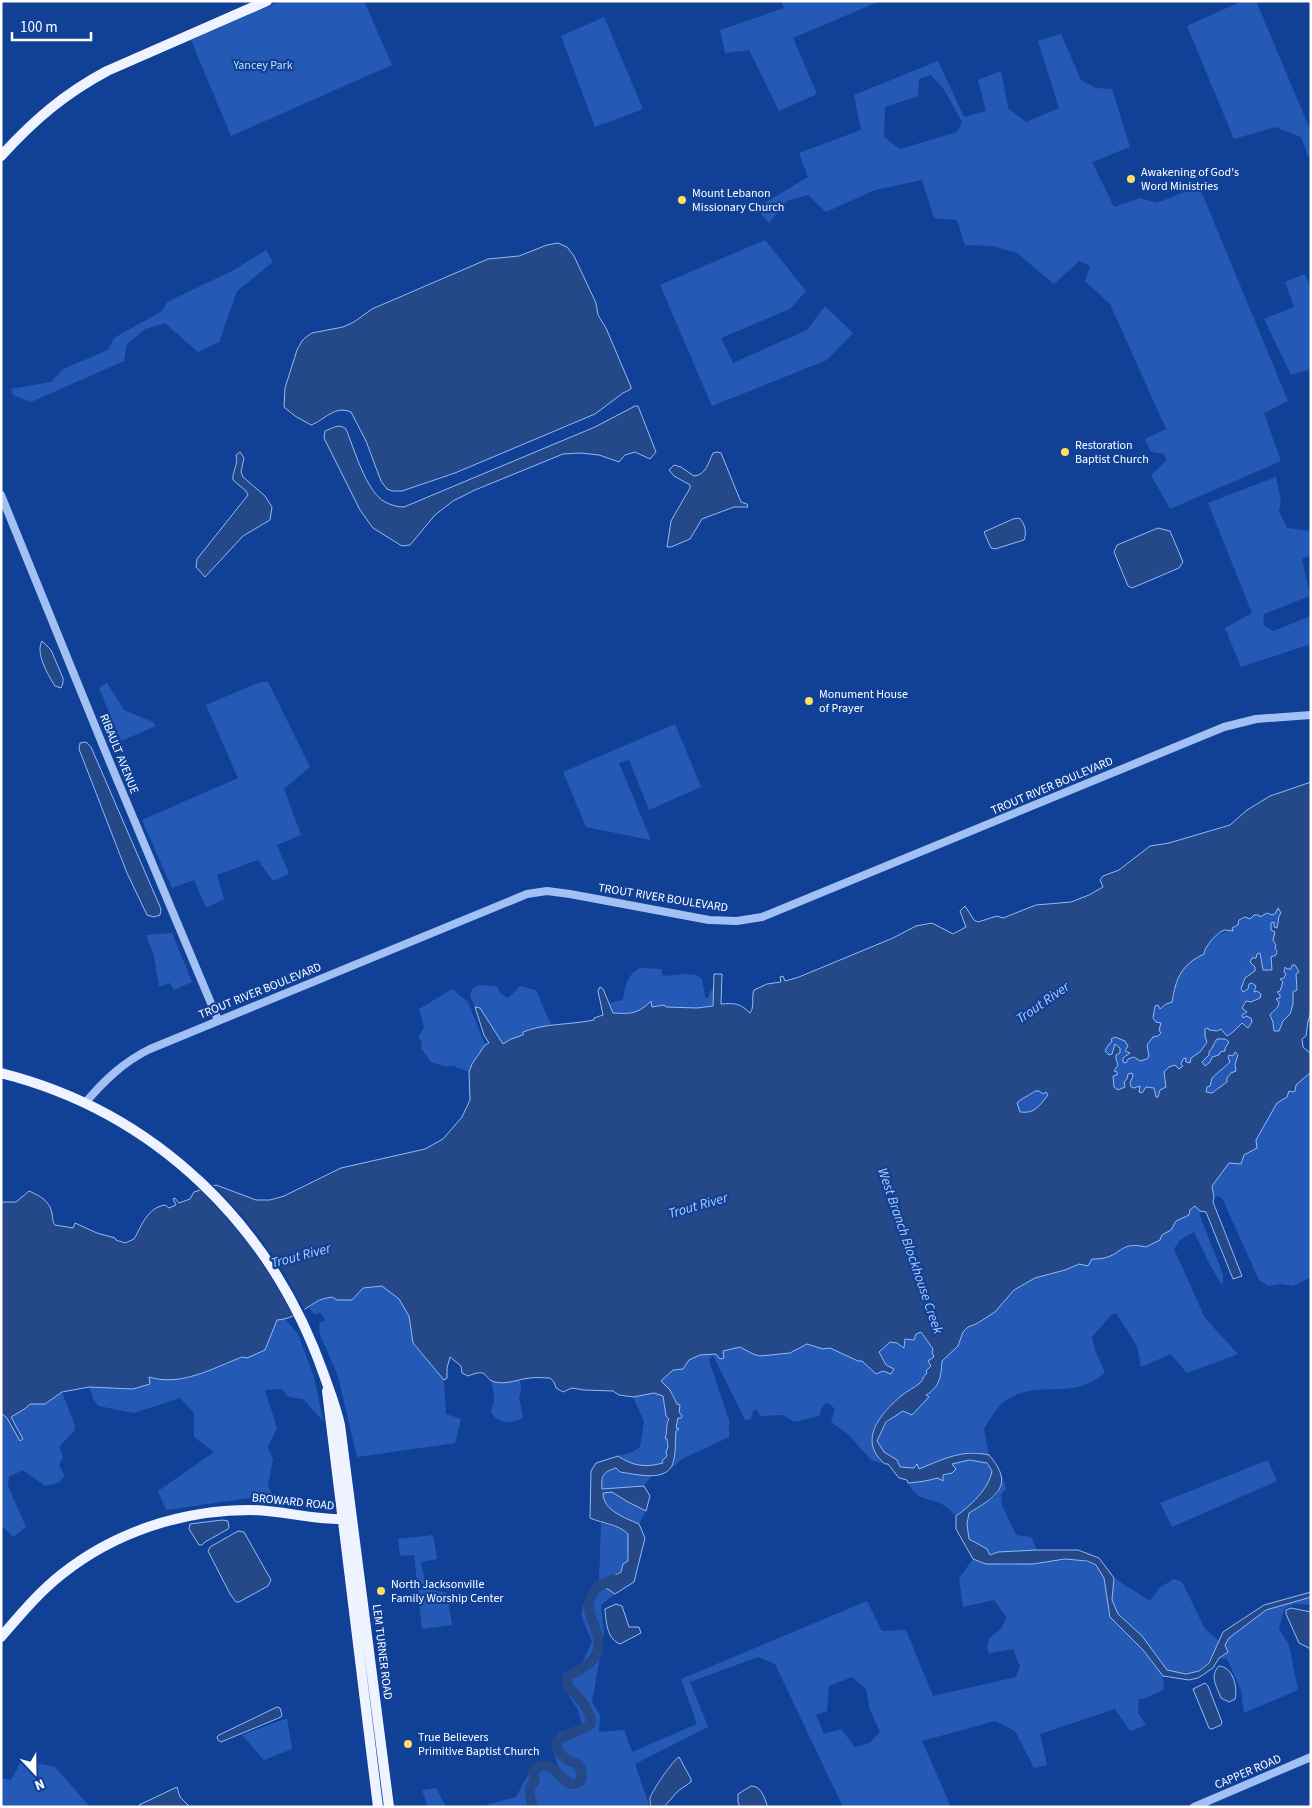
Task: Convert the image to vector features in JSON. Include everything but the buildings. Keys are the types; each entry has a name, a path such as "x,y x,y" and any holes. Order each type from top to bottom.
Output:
{"main road":[{"path":"1,156 41,114 86,82 267,1"},
{"name":"LEM TURNER ROAD","path":"1,1073 57,1091 85,1103 118,1120 148,1139 201,1182 242,1225 282,1282 304,1324 336,1406 340,1425 389,1807"},
{"name":"LEM TURNER ROAD","path":"326,1383 378,1807"},
{"name":"BROWARD ROAD","path":"1,1637 38,1596 62,1574 97,1550 143,1529 200,1514 238,1510 261,1510 316,1518 353,1519"}],"street":[{"name":"RIBAULT AVENUE","path":"1,495 106,753 218,1020"},
{"name":"TROUT RIVER BOULEVARD","path":"85,1103 112,1074 137,1056 218,1020 527,894 547,892 570,894 709,920 737,921 762,917 1224,727 1256,720 1311,715"},
{"name":"CAPPER ROAD","path":"1194,1807 1311,1757"}],"green space":[{"name":"Yancey Park","path":"281,1 364,1 392,65 231,136 191,40"},
{"path":"781,1 880,1 793,38 817,94 779,111 749,50 725,53 720,30 784,8"},
{"path":"1242,1 1256,1 1311,132 1311,155 1308,156 1301,137 1275,127 1234,139 1187,26"},
{"path":"604,17 643,109 595,127 561,36"},
{"path":"1061,34 1081,80 1096,88 1112,89 1130,147 1092,162 1114,207 1140,198 1157,203 1199,186 1288,401 1264,413 1281,461 1170,509 1151,475 1167,460 1164,454 1151,452 1145,439 1166,429 1110,304 1085,281 1090,266 1079,261 1054,284 1017,253 993,246 965,245 957,220 934,218 922,180 875,190 826,212 808,195 787,201 769,223 756,208 808,177 799,153 861,130 854,95 938,61 964,117 986,111 978,80 1001,71 1008,108 1026,122 1059,108 1038,41","holes":["931,75 943,88 962,122 957,132 900,149 884,137 885,107 918,96 919,79"]},
{"path":"765,240 806,291 790,309 721,338 733,363 807,330 825,306 853,333 827,360 712,406 660,285"},
{"path":"266,250 273,262 237,291 219,342 198,352 165,323 145,329 127,344 124,361 31,402 13,395 11,389 51,382 63,369 108,350 114,338 162,311 167,302 234,270"},
{"path":"1305,274 1311,290 1311,369 1291,375 1264,319 1294,307 1285,282"},
{"path":"1276,477 1281,500 1279,511 1287,528 1311,531 1311,555 1302,559 1310,596 1264,614 1263,625 1273,631 1311,616 1311,644 1241,667 1225,628 1252,613 1208,503"},
{"path":"260,682 268,682 310,767 284,789 301,835 277,845 289,874 273,881 258,860 217,875 224,899 206,908 194,880 172,888 142,820 238,778 206,705"},
{"path":"107,683 124,710 153,722 156,726 121,741 99,688"},
{"path":"675,724 701,787 649,810 629,760 619,763 651,840 586,827 563,772"},
{"path":"1278,907 1281,913 1277,928 1274,928 1271,923 1276,941 1276,952 1272,970 1263,970 1260,957 1252,965 1255,967 1255,971 1244,982 1243,991 1248,989 1249,984 1255,984 1257,991 1261,994 1260,998 1244,1003 1242,1007 1247,1012 1245,1014 1251,1018 1252,1022 1248,1028 1242,1023 1227,1036 1217,1031 1209,1030 1201,1050 1191,1058 1190,1063 1186,1063 1158,1097 1142,1093 1131,1087 1128,1080 1126,1087 1118,1090 1114,1087 1113,1076 1117,1075 1117,1072 1114,1071 1118,1065 1116,1055 1109,1055 1105,1051 1111,1039 1115,1037 1125,1040 1128,1046 1127,1050 1130,1053 1126,1057 1128,1059 1149,1056 1146,1045 1159,1030 1153,1018 1155,1006 1158,1005 1161,1009 1166,1004 1172,1002 1175,986 1185,968 1196,958 1204,954 1210,941 1224,932 1233,931 1232,928 1241,920 1257,914 1275,914"},
{"path":"172,933 192,982 174,990 170,983 159,987 154,956 146,935"},
{"path":"1295,965 1299,972 1296,974 1297,990 1293,993 1293,1004 1290,1014 1283,1021 1279,1031 1274,1031 1270,1015 1276,1001 1277,992 1280,991 1280,979 1285,966"},
{"path":"640,968 661,969 663,976 696,975 702,979 705,997 708,998 713,989 713,1006 697,1008 665,1007 664,1005 652,1007 651,1002 634,1012 613,1013 609,1003 623,1000 629,977"},
{"path":"478,985 497,986 500,993 508,998 520,986 536,990 551,1025 527,1030 523,1032 523,1035 503,1044 480,1008 475,1007 470,996 472,989"},
{"path":"452,989 468,1002 485,1045 469,1072 453,1066 444,1066 431,1062 421,1048 422,1042 418,1038 424,1027 419,1009"},
{"path":"1217,1039 1226,1039 1229,1042 1225,1048 1226,1051 1212,1057 1205,1066 1202,1062"},
{"path":"1235,1052 1238,1055 1235,1064 1236,1071 1227,1082 1212,1093 1206,1092 1212,1078 1229,1063 1227,1057"},
{"path":"1311,1072 1311,1277 1293,1286 1281,1284 1269,1286 1259,1280 1222,1198 1214,1197 1212,1186 1229,1163 1241,1164 1244,1155 1256,1148 1256,1140 1277,1103 1287,1097 1289,1090"},
{"path":"1035,1091 1046,1092 1049,1095 1033,1110 1019,1112 1017,1103"},
{"path":"1196,1206 1200,1211 1200,1216 1223,1274 1223,1283 1221,1284 1210,1265 1194,1232 1180,1240 1174,1249 1205,1318 1238,1354 1187,1373 1171,1354 1141,1367 1137,1346 1116,1313 1111,1315 1092,1337 1095,1350 1105,1373 1092,1382 1081,1386 1033,1390 1008,1399 997,1409 984,1429 989,1455 975,1452 965,1453 919,1469 900,1467 897,1460 884,1452 877,1441 885,1425 898,1414 929,1397 925,1395 933,1389 938,1381 942,1361 958,1346 963,1332 968,1327 995,1312 1014,1290 1035,1278 1065,1270 1092,1259 1106,1258 1120,1249 1162,1235 1171,1230 1176,1221 1189,1215 1190,1210"},
{"path":"382,1286 399,1298 409,1316 413,1344 444,1380 446,1414 461,1419 455,1443 357,1457 338,1376 320,1335 319,1323 325,1320 321,1313 314,1314 309,1308 319,1301 329,1298 352,1300 363,1288"},
{"path":"285,1319 298,1334 314,1377 323,1421 303,1399 288,1397 282,1389 265,1390 277,1428 268,1447 273,1459 268,1486 277,1503 250,1498 166,1510 158,1491 214,1452 194,1437 194,1413 180,1398 134,1413 98,1406 89,1387 133,1389 148,1377 160,1380 185,1378 242,1357 247,1358 265,1350 277,1320"},
{"path":"921,1332 933,1349 934,1357 930,1366 920,1383 890,1405 874,1428 872,1444 878,1457 885,1464 871,1460 848,1434 831,1422 835,1409 828,1403 823,1405 819,1416 794,1422 783,1415 761,1416 756,1409 753,1411 751,1419 745,1420 712,1356 709,1360 729,1420 729,1437 682,1459 671,1469 677,1421 680,1415 674,1396 661,1381 673,1370 683,1369 689,1360 700,1355 740,1347 753,1354 790,1353 807,1344 823,1349 830,1348 883,1371 893,1369 886,1365 879,1352 890,1342 897,1343"},
{"path":"490,1379 501,1382 520,1380 519,1398 523,1417 519,1420 505,1422 493,1415 491,1411 494,1395"},
{"path":"62,1392 75,1426 74,1431 59,1447 63,1457 59,1466 65,1476 58,1483 45,1486 23,1470 9,1477 8,1486 26,1527 13,1537 1,1525 1,1413 7,1418 20,1441 23,1439 11,1417 30,1404 45,1404"},
{"path":"654,1393 663,1396 666,1416 669,1419 667,1422 667,1456 663,1463 645,1466 634,1464 618,1456 632,1452 640,1447 644,1421 633,1397"},
{"path":"969,1460 986,1463 992,1471 983,1491 956,1516 947,1507 916,1494 908,1483 947,1475 956,1469 951,1464"},
{"path":"1268,1460 1277,1481 1172,1527 1160,1503"},
{"path":"616,1468 620,1472 651,1476 644,1486 601,1489 604,1475"},
{"path":"1000,1471 1006,1489 1001,1494 1002,1505 1016,1535 1031,1537 1037,1550 998,1552 990,1556 987,1549 969,1539 967,1524 969,1513 995,1497 1001,1487"},
{"path":"612,1492 646,1511 639,1524 616,1513 607,1505 603,1493"},
{"path":"601,1523 621,1527 628,1534 626,1565 617,1573 599,1583"},
{"path":"433,1535 437,1559 421,1562 427,1589 447,1593 452,1625 422,1629 414,1555 400,1556 398,1539"},
{"path":"973,1559 988,1563 1004,1564 1074,1560 1095,1566 1103,1574 1107,1585 1107,1602 1163,1676 1164,1690 1139,1699 1138,1713 1146,1725 1130,1731 1115,1709 1040,1734 1047,1765 1034,1768 1015,1731 995,1721 922,1741 951,1807 843,1807 775,1664 758,1657 690,1682 708,1727 635,1764 649,1805 645,1807 479,1807 516,1797 531,1769 544,1762 558,1766 551,1744 558,1733 582,1724 578,1710 569,1696 570,1692 563,1682 565,1674 581,1665 592,1642 581,1614 587,1594 599,1583 615,1594 601,1605 604,1633 592,1702 600,1715 599,1732 624,1730 632,1752 697,1724 681,1679 867,1601 882,1631 906,1630 933,1696 1016,1677 1020,1666 1013,1649 989,1653 987,1648 989,1638 1000,1630 1007,1618 994,1600 963,1607 959,1578","holes":["852,1677 866,1689 870,1710 880,1732 870,1743 855,1747 841,1729 824,1734 816,1715 827,1711 829,1686"]},
{"path":"1114,1578 1150,1601 1159,1588 1174,1579 1182,1582 1205,1629 1219,1641 1205,1665 1194,1672 1187,1673 1166,1670 1142,1636 1118,1614 1112,1600"},
{"path":"1311,1597 1311,1605 1294,1604 1284,1609 1279,1629 1289,1645 1298,1690 1244,1713 1241,1690 1227,1659 1219,1658 1228,1652 1225,1645 1229,1638 1266,1610"},
{"path":"287,1718 292,1749 264,1760 242,1735"},
{"path":"22,1760 55,1767 90,1807 1,1807 1,1778 11,1780"},
{"path":"436,1788 446,1807 428,1807 422,1790"}],"water":[{"path":"558,243 567,247 574,256 596,303 598,315 606,328 631,387 631,389 595,414 455,473 402,491 392,491 387,489 381,481 366,441 351,412 340,410 311,425 284,407 285,388 297,350 302,341 312,333 343,327 354,322 372,309 488,259 519,256 547,245"},
{"path":"638,406 656,452 650,459 635,452 625,455 619,462 599,455 563,454 453,501 435,515 410,545 402,546 373,528 360,510 324,438 325,431 333,427 341,426 346,429 361,469 372,489 385,502 394,506 404,507 595,427"},
{"path":"240,452 244,458 241,472 243,477 265,496 272,507 270,520 243,536 205,577 196,567 197,559 248,495 233,480 237,461 236,455"},
{"path":"713,453 721,453 741,502 747,504 748,507 734,507 702,519 690,539 667,547 671,521 690,488 690,485 674,476 669,470 674,465 681,467 694,476 698,475 706,468"},
{"path":"1019,518 1023,523 1025,531 1024,540 995,549 991,548 984,532"},
{"path":"1158,528 1170,531 1183,562 1179,568 1132,588 1128,586 1114,552 1117,545"},
{"path":"42,641 51,650 63,678 61,688 55,686 43,664 40,652"},
{"path":"86,742 91,747 161,909 160,915 154,917 147,915 127,873 79,749 80,743"},
{"path":"1311,782 1311,1012 1306,1036 1302,1039 1303,1047 1311,1054 1311,1072 1296,1085 1295,1091 1289,1091 1287,1097 1277,1103 1256,1140 1257,1148 1244,1155 1241,1164 1229,1163 1212,1186 1213,1202 1242,1276 1233,1279 1206,1212 1200,1211 1195,1206 1190,1210 1189,1215 1176,1221 1171,1230 1162,1235 1160,1240 1146,1247 1126,1247 1110,1256 1092,1259 1088,1266 1079,1264 1035,1278 1014,1290 995,1312 968,1327 963,1332 958,1346 942,1361 939,1381 931,1392 926,1395 929,1397 912,1415 903,1411 886,1422 877,1441 884,1452 897,1460 900,1467 914,1468 917,1464 919,1469 962,1454 979,1453 989,1455 1001,1475 1001,1483 999,1490 994,1496 969,1513 967,1524 969,1539 987,1549 990,1555 998,1552 1078,1550 1099,1558 1114,1578 1112,1600 1118,1614 1142,1636 1167,1670 1186,1674 1199,1671 1209,1663 1223,1632 1264,1605 1311,1592 1311,1597 1266,1610 1229,1638 1225,1645 1228,1652 1219,1658 1213,1668 1198,1678 1189,1680 1163,1676 1143,1650 1110,1617 1104,1578 1096,1565 1087,1561 1065,1559 1033,1564 986,1564 973,1559 956,1529 956,1516 983,1491 992,1471 987,1463 969,1460 952,1464 956,1469 952,1473 943,1475 943,1481 938,1478 908,1483 907,1480 899,1478 888,1464 885,1464 878,1457 872,1444 872,1436 878,1421 895,1401 920,1383 931,1366 928,1361 934,1357 933,1349 921,1332 916,1334 914,1340 905,1339 904,1348 897,1343 890,1342 879,1352 886,1365 894,1369 891,1374 883,1371 876,1374 862,1361 858,1361 830,1348 823,1349 807,1344 790,1353 760,1356 740,1347 723,1351 724,1358 720,1359 716,1354 700,1355 689,1360 683,1369 673,1370 661,1381 670,1390 677,1404 680,1405 679,1412 682,1416 678,1418 676,1428 679,1429 676,1431 674,1459 670,1469 664,1473 650,1476 620,1472 616,1468 608,1471 602,1481 602,1489 644,1486 650,1496 646,1511 612,1492 603,1493 607,1505 616,1513 639,1524 645,1538 634,1582 615,1594 599,1583 621,1572 623,1564 628,1561 628,1534 615,1526 590,1518 591,1471 596,1463 618,1456 639,1465 663,1463 662,1461 667,1456 668,1447 667,1439 665,1438 669,1419 666,1416 663,1396 654,1393 633,1397 619,1395 613,1391 572,1388 563,1392 556,1388 550,1378 533,1378 499,1383 491,1381 483,1373 468,1376 462,1373 461,1366 450,1357 447,1378 444,1380 413,1343 409,1316 399,1299 382,1286 363,1288 352,1300 337,1300 332,1297 322,1299 293,1316 277,1320 265,1350 197,1375 173,1380 149,1377 150,1384 133,1389 89,1387 62,1392 45,1404 30,1404 11,1417 23,1439 20,1441 7,1418 1,1413 1,1202 16,1202 29,1191 46,1202 51,1209 55,1225 73,1228 75,1223 125,1243 134,1239 149,1213 165,1205 169,1208 176,1205 173,1199 175,1198 179,1203 190,1199 194,1192 216,1185 256,1200 270,1200 284,1196 341,1168 425,1149 443,1139 462,1117 470,1100 469,1072 485,1045 489,1043 484,1035 475,1007 480,1008 503,1044 523,1035 523,1032 531,1029 594,1020 594,1018 603,1015 598,991 600,987 603,989 613,1013 634,1012 651,1001 652,1007 664,1005 666,1007 697,1008 713,1006 714,974 722,974 721,1004 737,1004 750,1013 754,990 767,984 781,982 780,977 783,976 785,981 799,977 893,938 916,926 932,923 953,934 966,927 960,911 965,906 974,920 978,922 997,916 1003,918 1036,905 1071,902 1103,887 1100,880 1103,876 1119,870 1150,846 1169,843 1230,825 1247,810 1270,796","holes":["1278,908 1281,913 1277,928 1274,927 1274,922 1271,923 1271,930 1275,932 1273,940 1277,951 1276,955 1271,957 1272,970 1263,970 1260,953 1257,954 1256,958 1252,958 1250,962 1255,967 1255,971 1245,978 1241,989 1243,992 1252,983 1256,986 1254,992 1257,991 1261,994 1260,998 1251,1002 1246,1001 1242,1008 1247,1012 1242,1015 1243,1018 1246,1016 1251,1018 1252,1022 1248,1028 1242,1023 1227,1036 1221,1029 1217,1031 1205,1029 1207,1042 1200,1052 1191,1058 1190,1063 1186,1062 1186,1058 1183,1059 1181,1064 1183,1066 1179,1069 1175,1065 1169,1067 1164,1072 1166,1087 1160,1090 1158,1097 1156,1097 1154,1088 1146,1087 1142,1093 1139,1092 1140,1086 1131,1087 1132,1073 1128,1074 1124,1082 1125,1087 1118,1090 1114,1087 1113,1076 1117,1075 1117,1072 1114,1071 1118,1065 1116,1055 1120,1053 1120,1048 1115,1044 1112,1054 1109,1055 1105,1051 1112,1042 1111,1039 1115,1037 1125,1041 1128,1046 1125,1051 1130,1053 1123,1058 1123,1062 1126,1063 1128,1059 1134,1057 1140,1061 1147,1059 1149,1056 1147,1045 1153,1037 1161,1033 1159,1030 1161,1023 1156,1022 1153,1018 1155,1006 1158,1005 1160,1009 1172,1002 1175,986 1185,968 1196,958 1204,954 1215,936 1225,930 1233,931 1232,928 1238,925 1239,920 1245,917 1250,919 1254,915 1259,915 1260,917 1267,913 1275,914","1292,965 1295,965 1299,972 1296,974 1297,990 1293,992 1293,1004 1290,1014 1283,1021 1279,1031 1274,1031 1270,1015 1277,1008 1279,1002 1276,999 1280,998 1277,992 1280,991 1283,982 1280,979 1284,978 1286,974 1284,972 1285,967 1291,969","1217,1039 1225,1039 1229,1042 1225,1051 1212,1057 1205,1066 1202,1062 1209,1055","1235,1052 1238,1055 1235,1064 1236,1071 1231,1073 1227,1078 1227,1082 1212,1093 1206,1092 1212,1078 1230,1062 1229,1055 1233,1056","1035,1091 1043,1094 1046,1092 1048,1095 1039,1106 1029,1112 1020,1112 1017,1103"]},
{"path":"228,1521 228,1529 202,1545 199,1545 189,1529 190,1524"},
{"path":"238,1531 244,1532 271,1580 268,1586 236,1602 208,1551 210,1547"},
{"path":"616,1604 622,1606 629,1627 639,1627 641,1633 620,1644 610,1634 605,1614 605,1609"},
{"path":"1291,1608 1311,1612 1311,1649 1299,1643 1286,1614 1286,1610"},
{"path":"1219,1666 1228,1670 1235,1684 1235,1699 1229,1702 1221,1698 1215,1682 1216,1670"},
{"path":"1205,1683 1208,1686 1222,1722 1221,1725 1212,1729 1209,1728 1193,1689"},
{"path":"277,1707 280,1708 281,1717 221,1742 218,1740 217,1737 219,1735"},
{"path":"679,1757 691,1782 678,1791 664,1807 651,1807 650,1798 655,1789 668,1769"},
{"path":"751,1786 760,1790 768,1807 740,1807 738,1794"},
{"path":"177,1787 180,1797 190,1807 141,1807 139,1805"}],"pier":[{"path":"212,1184 239,1211 263,1241 284,1272 306,1312 294,1318 272,1279 247,1242 198,1188"}],"waterway":[{"path":"532,1807 530,1789 535,1781 533,1773 535,1769 542,1766 553,1768 571,1784 582,1779 581,1769 576,1763 562,1755 557,1745 557,1741 561,1738 591,1724 586,1708 567,1686 567,1677 588,1664 597,1653 599,1645 598,1636 589,1605 591,1596 601,1585 614,1579"}],"place":[{"name":"Awakening of God's Word Ministries","path":"1131,179"},
{"name":"Mount Lebanon Missionary Church","path":"682,200"},
{"name":"Restoration Baptist Church","path":"1065,452"},
{"name":"Monument House of Prayer","path":"809,701"},
{"name":"North Jacksonville Family Worship Center","path":"381,1591"},
{"name":"True Believers Primitive Baptist Church","path":"408,1744"}],"water label":[{"name":"Trout River","path":"1043,1003"},
{"name":"Trout River","path":"698,1206"},
{"name":"West Branch Blockhouse Creek","path":"910,1251"},
{"name":"Trout River","path":"301,1256"}]}
